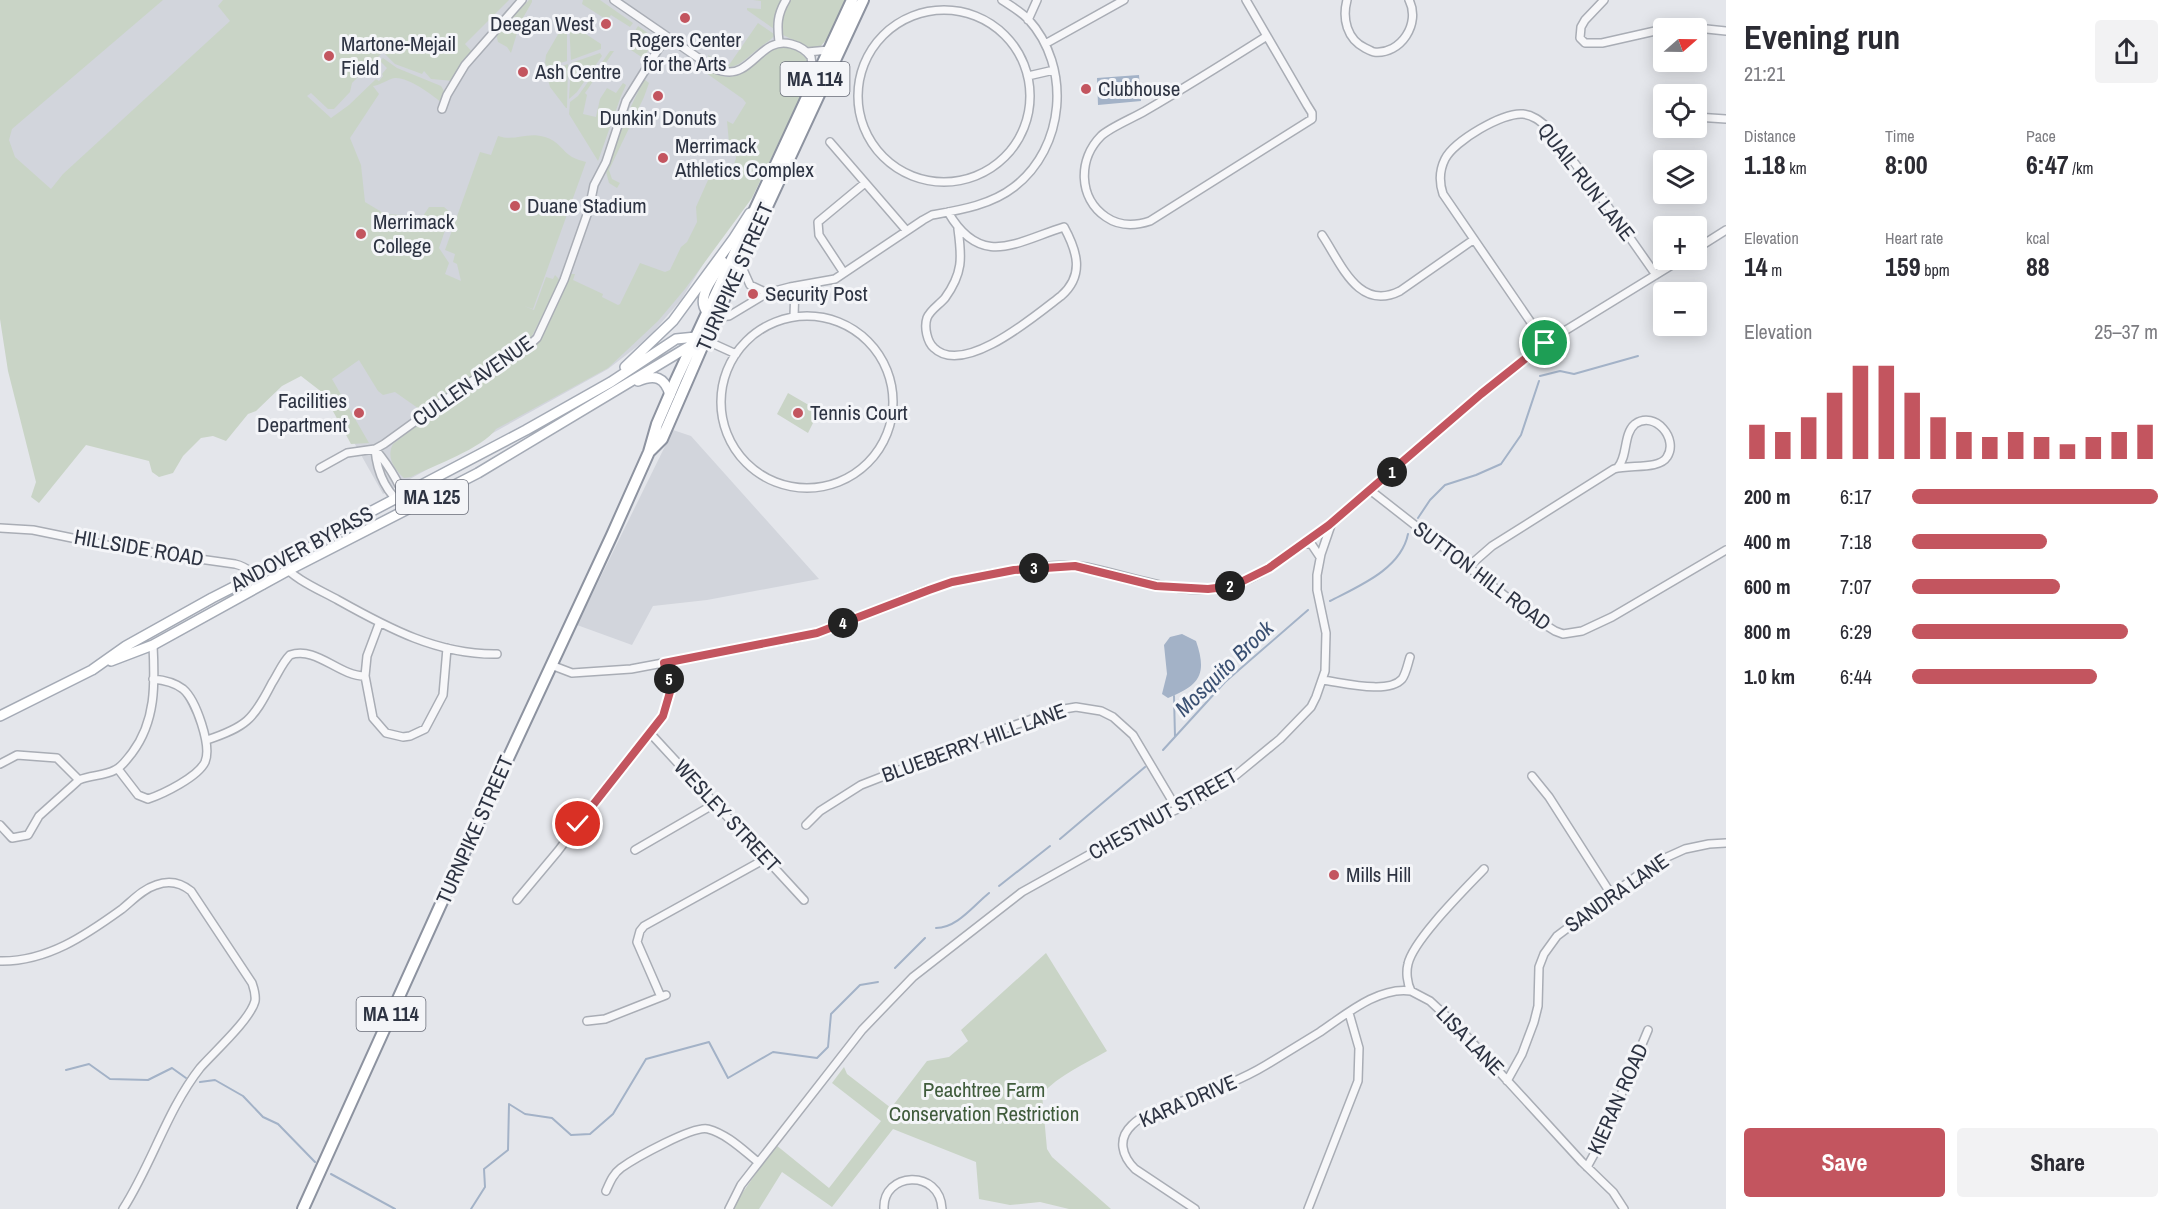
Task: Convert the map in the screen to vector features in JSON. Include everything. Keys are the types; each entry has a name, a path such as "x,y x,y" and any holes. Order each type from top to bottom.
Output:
{"highway":[{"name":"TURNPIKE STREET","path":"712,314 757,205 852,0"},
{"name":"TURNPIKE STREET","path":"303,1209 649,452 669,395 741,265 863,0"},
{"name":"TURNPIKE STREET","path":"649,452 662,439 698,340"}],"main road":[{"name":"MA 125","path":"601,386 664,331 686,305 757,205"},
{"path":"712,314 703,305 703,297 734,238"},
{"name":"ANDOVER BYPASS","path":"100,665 126,646 255,574 549,418 611,382 676,339 698,340"},
{"name":"ANDOVER BYPASS","path":"0,716 100,665 153,645 287,571 492,466 698,340"},
{"path":"622,387 648,377 658,377 665,383 669,395"}],"street":[{"path":"442,109 447,95 465,65 522,0"},
{"path":"614,0 706,64 722,72 740,69 769,46 779,42 796,46 807,52 812,60 814,81"},
{"path":"779,42 776,23 779,11 786,0"},
{"path":"712,314 729,316 767,293 830,281 932,215 982,204 1002,195 1023,180 1037,164 1047,145 1058,102 1054,70 1045,44 1028,20 1002,0"},
{"path":"1028,20 1036,0"},
{"path":"1045,44 1124,0"},
{"path":"1246,0 1312,113 1312,119 1150,221 1133,225 1119,223 1095,207 1086,190 1084,169 1088,154 1102,134 1209,73 1267,36"},
{"path":"1347,0 1344,10 1349,33 1361,46 1374,52 1392,48 1404,39 1413,19 1409,0"},
{"path":"1604,0 1581,27 1579,35 1582,41 1589,45 1653,30"},
{"path":"945,10 964,12 992,24 1015,46 1028,76 1029,109 1023,131 1017,142 1002,160 982,174 971,178 948,183 936,182 902,171 875,148 861,120 858,89 862,69 870,51 890,29 907,18 926,12 945,10"},
{"path":"1707,28 1726,31"},
{"name":"CULLEN AVENUE","path":"375,449 472,381 526,348 537,338 564,280 589,209 594,185 606,162 626,101 659,48 669,38"},
{"path":"807,52 829,50"},
{"path":"1028,76 1054,70"},
{"name":"QUAIL RUN LANE","path":"1545,343 1443,194 1440,180 1442,165 1446,156 1468,137 1503,117 1524,114 1539,120 1547,127 1609,208 1656,275"},
{"path":"1707,118 1726,119"},
{"path":"830,142 906,230"},
{"path":"844,273 819,235 818,222 865,183"},
{"path":"948,212 958,229 971,240 992,248 1016,244 1064,227 1077,255 1077,265 1066,291 1047,307 978,351 957,356 939,352 932,347 926,327 930,313 944,298 962,265 958,229"},
{"path":"1707,242 1726,230"},
{"path":"1322,235 1355,285 1365,294 1380,298 1389,297 1400,291 1473,240"},
{"path":"741,265 750,285 767,293"},
{"path":"551,665 572,673 589,673 664,663 817,633 952,582 1014,570 1075,566 1156,586 1223,588 1258,575 1305,543 1488,388 1545,343 1664,270"},
{"path":"794,316 795,286"},
{"path":"813,315 842,324 878,353 891,382 893,413 882,447 860,470 829,485 797,487 780,484 747,468 729,441 721,410 721,394 736,354 749,338 763,327 780,319 813,315"},
{"path":"698,340 736,354"},
{"path":"1468,567 1492,546 1603,475 1618,467 1655,465 1664,461 1671,446 1667,433 1662,427 1650,422 1635,424 1630,433 1624,458 1618,467"},
{"path":"320,468 347,453 375,449"},
{"path":"375,449 385,461 404,495 408,509"},
{"path":"375,449 377,467 394,500 408,509"},
{"name":"SUTTON HILL ROAD","path":"1370,490 1544,626 1555,631 1569,633 1582,631 1604,621 1726,550"},
{"name":"CHESTNUT STREET","path":"729,1209 741,1185 758,1162 862,1030 913,977 1029,887 1144,824 1198,800 1223,784 1280,739 1311,706 1322,680 1326,651 1326,633 1317,582 1320,557 1329,525"},
{"name":"HILLSIDE ROAD","path":"3,528 33,530 120,548 235,564 255,574"},
{"path":"1305,543 1312,545 1320,557"},
{"path":"280,562 287,571 379,624 399,633 472,654 497,654"},
{"path":"255,574 263,585"},
{"path":"379,624 367,656 365,676 370,709 378,726 386,733 410,736 425,729 438,706 445,683 447,648"},
{"path":"0,825 12,838 28,835 39,816 79,780 118,769 134,751 149,721 153,703 153,645"},
{"path":"207,740 233,731 247,721 257,710 290,655 302,652 311,654 352,675 365,676"},
{"path":"1322,680 1375,687 1393,686 1403,679 1410,657"},
{"path":"517,900 663,716 669,700 669,682 664,663"},
{"path":"118,769 138,795 148,800 199,770 205,762 207,740 189,695 169,681 153,678"},
{"name":"BLUEBERRY HILL LANE","path":"806,825 820,811 861,785 1012,726 1058,710 1076,707 1101,711 1113,717 1132,735 1177,809"},
{"name":"WESLEY STREET","path":"650,733 804,900"},
{"path":"0,764 17,755 57,758 79,780"},
{"path":"1532,776 1549,797 1611,894"},
{"path":"635,850 716,803"},
{"name":"SANDRA LANE","path":"1507,1081 1522,1054 1534,1022 1538,1006 1538,974 1544,954 1564,929 1666,857 1709,843 1726,843"},
{"path":"586,1021 605,1019 664,996 637,942 640,931 644,926 765,859"},
{"path":"1411,991 1407,971 1412,954 1445,911 1484,869"},
{"path":"0,961 19,961 47,954 94,929 144,891 157,884 175,882 191,891 252,983 255,1001 247,1016 220,1045 181,1096 140,1182 123,1209"},
{"name":"KARA DRIVE","path":"1195,1209 1128,1162 1123,1152 1122,1142 1130,1127 1148,1114 1233,1082 1260,1069 1349,1012 1393,991 1411,991"},
{"name":"LISA LANE","path":"1411,991 1441,1010 1613,1192 1624,1209"},
{"path":"1308,1209 1354,1095 1360,1074 1358,1039 1349,1012"},
{"name":"KIERAN ROAD","path":"1587,1167 1602,1138 1648,1030"},
{"path":"606,1191 620,1168 699,1128 707,1128 729,1139 758,1162"},
{"path":"884,1209 884,1199 890,1189 901,1181 915,1179 930,1183 937,1191 942,1209"}],"shaded area":[{"name":"Merrimack College","path":"0,0 840,0 784,120 733,216 681,300 654,331 608,369 383,494 247,252 0,313"},
{"path":"673,430 691,436 819,579 707,600 653,606 632,645 577,625"}],"green space":[{"path":"0,0 163,0 12,129 9,140 15,157 51,189 63,174 230,21 218,6 223,0 509,0 465,44 474,54 460,66 454,81 431,79 424,71 422,74 395,64 383,52 352,83 350,92 334,109 328,109 311,93 307,96 331,118 349,105 376,79 379,81 387,68 381,62 376,65 383,58 397,68 441,86 444,91 441,102 419,87 400,78 373,86 379,94 350,138 361,165 365,202 385,214 423,216 429,207 444,207 451,213 439,248 449,263 445,274 461,281 457,264 453,262 455,254 445,250 480,152 491,155 498,136 510,138 538,135 550,139 572,157 586,162 533,309 524,306 534,310 546,277 553,279 555,275 560,280 531,338 422,411 395,392 383,395 378,391 359,360 332,379 369,443 351,444 323,393 301,376 282,386 256,411 248,414 226,441 213,436 201,438 183,456 173,473 159,477 152,472 149,461 86,445 39,503 31,497 36,482 8,371 0,319"},
{"path":"529,0 532,2 520,23 511,53 507,47 498,42 496,34"},
{"path":"583,0 600,0 633,23 630,27 611,15 607,20 582,4"},
{"path":"753,0 784,0 775,15 774,29 747,10 747,8 761,9 761,1"},
{"path":"790,0 845,0 827,39 820,47 808,47 781,34 782,16"},
{"path":"569,23 601,44 601,49 571,60"},
{"path":"758,23 774,36 747,58 736,66 730,67 716,65 709,60 708,55 729,65"},
{"path":"564,24 567,28 567,61 547,67 546,55"},
{"path":"638,26 656,39 643,58 628,48 627,44"},
{"path":"781,47 787,47 801,54 813,71 752,198 685,289 658,321 608,368 496,429 490,436 469,450 411,477 404,478 392,463 390,454 393,444 464,389 532,348 550,321 571,274 575,274 573,280 603,294 602,297 618,305 640,263 665,272 670,270 697,222 696,207 712,171 719,164 733,168 736,145 729,143 727,121 733,124 746,103 699,68 702,67 728,77 737,75 760,58"},
{"path":"610,51 614,51 585,93 587,95 583,114 596,117 600,99 607,88 616,93 623,83 626,85 598,161 569,114 570,102 578,96"},
{"path":"600,53 602,56 577,92 569,99 571,63"},
{"path":"568,64 566,108 550,87 546,72"},
{"path":"644,79 649,83 644,97 609,170 612,179 620,183 617,188 609,183 606,172 626,117"},
{"name":"Tennis Court","path":"788,393 819,411 808,433 777,414"},
{"name":"Peachtree Farm Conservation Restriction","path":"1046,953 1107,1051 1064,1075 1042,1094 1047,1149 1052,1157 1111,1209 1069,1209 1040,1202 1010,1205 979,1199 976,1162 893,1129 832,1207 782,1172 759,1209 731,1209 776,1145 829,1188 881,1121 832,1083 844,1067 847,1074 891,1108 927,1061 949,1057 968,1041 961,1030"}],"water":[{"path":"1139,75 1141,101 1098,105 1097,78"},
{"path":"1182,634 1196,641 1201,670 1194,683 1168,698 1162,694 1167,674 1164,645 1170,637"}],"waterway":[{"name":"Mosquito Brook","path":"1540,376 1560,371 1574,374 1638,356"},
{"name":"Mosquito Brook","path":"1418,518 1430,500 1445,485 1501,464 1521,435 1539,381"},
{"name":"Mosquito Brook","path":"1330,601 1366,582 1388,567 1404,546 1408,534"},
{"name":"Mosquito Brook","path":"1163,750 1225,682 1308,610"},
{"path":"1174,696 1175,737"},
{"name":"Mosquito Brook","path":"1060,839 1145,767"},
{"name":"Mosquito Brook","path":"999,886 1050,846"},
{"name":"Mosquito Brook","path":"936,928 958,920 989,893"},
{"name":"Mosquito Brook","path":"895,968 925,938"},
{"name":"Mosquito Brook","path":"471,1209 485,1187 484,1169 508,1150 509,1104 525,1114 552,1118 571,1135 590,1134 613,1114 646,1059 709,1042 728,1078 773,1052 817,1058 828,1047 831,1014 860,985 878,982"},
{"path":"66,1070 89,1064 110,1079 148,1080 172,1068 186,1078"},
{"path":"200,1082 215,1080 243,1096 263,1117 278,1124 315,1162"},
{"path":"331,1174 395,1209"}],"place":[{"name":"Rogers Center for the Arts","path":"685,18"},
{"name":"Deegan West","path":"606,24"},
{"name":"Martone-Mejail Field","path":"329,56"},
{"name":"Ash Centre","path":"523,72"},
{"name":"Clubhouse","path":"1086,89"},
{"name":"Dunkin' Donuts","path":"658,96"},
{"name":"Merrimack Athletics Complex","path":"663,158"},
{"name":"Duane Stadium","path":"515,206"},
{"name":"Merrimack College","path":"361,234"},
{"name":"Security Post","path":"753,294"},
{"name":"Facilities Department","path":"359,413"},
{"name":"Tennis Court","path":"798,413"},
{"name":"Mills Hill","path":"1334,875"}],"route":[{"path":"578,824 663,716 670,692 664,663 817,633 952,582 1014,570 1075,566 1156,586 1208,589 1233,586 1269,568 1329,525 1481,394 1545,343"}]}
